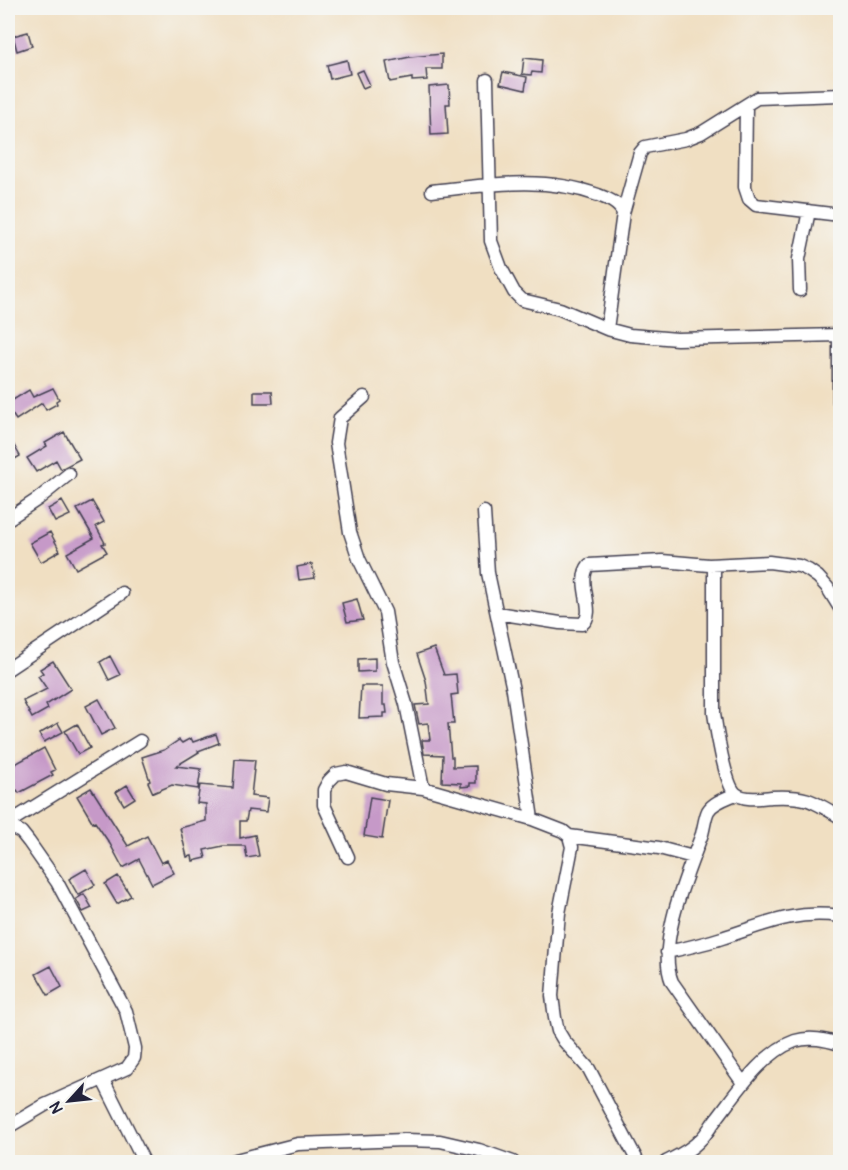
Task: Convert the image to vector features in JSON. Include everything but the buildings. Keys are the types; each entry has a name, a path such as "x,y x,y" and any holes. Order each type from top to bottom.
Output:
{"street":[{"path":"487,80 491,241 501,268 518,297 560,309 607,329 630,335 677,339 840,335 839,402"},
{"path":"607,329 623,213 640,153 645,147 686,139 701,133 757,98 764,96 840,95"},
{"path":"746,105 745,187 749,199 756,205 840,215"},
{"path":"432,191 531,182 585,190 608,199 619,206 623,213"},
{"path":"800,291 799,259 809,211"},
{"path":"364,397 340,418 336,443 350,532 359,559 385,612 393,662 406,704 423,788"},
{"path":"8,519 69,474"},
{"path":"484,512 488,573 513,690 532,819"},
{"path":"497,613 582,624 587,619 588,613 583,578 589,565 662,561 714,565 769,562 799,566 818,577 840,608"},
{"path":"714,565 714,713 729,779 736,794"},
{"path":"8,669 122,593"},
{"path":"8,1127 45,1105 127,1068 134,1058 135,1048 126,1011 57,882 21,832 8,824 140,741"},
{"path":"348,857 324,805 324,790 328,781 336,774 346,772 386,784 423,788 532,819 569,836 659,848 693,857"},
{"path":"743,1083 672,982 667,971 667,952 673,918 708,811 736,794 749,798 792,796 811,799 840,817"},
{"path":"569,836 572,847 559,913 552,996 555,1018 558,1031 564,1041 589,1069 638,1162"},
{"path":"667,952 721,939 794,915 840,916"},
{"path":"666,1162 694,1146 703,1138 743,1083 777,1051 795,1041 825,1039 840,1044"},
{"path":"103,1080 144,1162"},
{"path":"228,1162 298,1144 404,1140 440,1141 479,1150 513,1162"}]}
